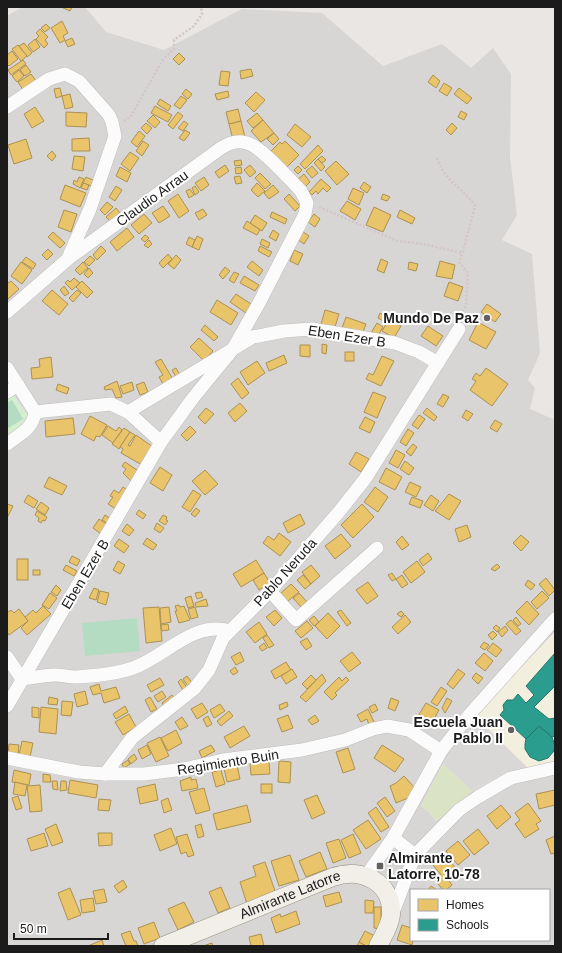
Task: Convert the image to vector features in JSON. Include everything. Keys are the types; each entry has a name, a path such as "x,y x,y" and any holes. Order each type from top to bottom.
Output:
{"main road":[{"name":"Almirante Latorre","path":"163,946 341,874 353,873 366,876"},
{"path":"366,876 377,883 387,897 390,905 390,923 378,946"}],"street":[{"path":"7,107 50,79 65,74 79,81 104,108 112,122 114,129 114,144 90,209 68,258"},
{"name":"Claudio Arrau","path":"7,312 68,258 220,148 231,143 248,143 258,148 301,191 306,203"},
{"name":"Eben Ezer B","path":"7,706 111,532 161,442 193,398 232,349 259,303 305,214 306,203"},
{"name":"Eben Ezer B","path":"128,412 253,337 284,331 312,329 394,343 418,352 438,363"},
{"name":"Pablo Neruda","path":"105,774 116,757 132,738 194,689 202,680 214,659 218,646 230,631 270,591 338,513 365,479 458,329"},
{"path":"7,368 12,389 35,412 35,418 29,428 7,444"},
{"path":"35,412 111,404 128,412 161,442"},
{"path":"270,591 296,620 377,548"},
{"path":"366,876 393,838 441,751 470,714 555,619"},
{"path":"7,657 22,679 55,675 76,677 120,672 146,663 178,642 197,633 214,629 230,631"},
{"name":"Regimiento Buin","path":"7,758 52,768 105,774 164,772 223,760 302,750 345,740 373,729 387,726 409,730 441,751"},
{"path":"390,923 415,855 459,810 511,778 555,768"},
{"path":"393,838 415,855"}],"path":[{"path":"114,129 131,116 162,62 174,49 174,40 194,26 202,14 201,7"},
{"path":"437,158 442,172 447,179 470,199 475,206 462,253 458,262 468,274 466,306 456,319 458,329"},
{"path":"306,203 330,210 397,241 423,244 462,253"}],"shaded area":[{"path":"22,7 85,7 106,32 164,50 242,9 322,13 383,66 442,44 471,68 493,48 511,74 510,157 517,215 502,240 532,254 540,353 528,380 535,388 530,409 555,420 555,946 7,946 7,16"},
{"name":"Escuela Juan Pablo II","path":"555,632 555,761 506,773 472,791 436,821 429,812 421,806 443,764 488,701"},
{"path":"476,717 528,768 506,773 472,791 443,764"}],"green space":[{"path":"12,392 28,416 26,424 7,435 7,395"},
{"path":"12,400 23,419 7,429 7,403"},
{"path":"137,618 140,651 85,656 82,623"},
{"path":"443,764 472,791 436,821 429,812 421,806"}],"building: Homes":[{"path":"61,7 72,7 70,11"},
{"path":"62,21 68,33 63,36 65,40 60,43 51,28"},
{"path":"46,24 50,28 45,32 41,28"},
{"path":"40,29 48,37 45,40 48,44 44,48 36,39 39,36 36,33"},
{"path":"72,38 75,44 68,47 65,41"},
{"path":"35,39 40,47 33,52 28,45"},
{"path":"24,43 32,53 27,57 19,46"},
{"path":"18,45 27,56 21,61 12,49"},
{"path":"12,51 18,59 9,66 7,64 7,55"},
{"path":"179,53 185,59 179,65 173,59"},
{"path":"23,60 26,64 11,75 8,70"},
{"path":"26,65 31,72 25,76 20,70"},
{"path":"251,69 253,76 241,79 240,71"},
{"path":"19,70 24,76 17,82 12,76"},
{"path":"221,71 230,72 228,86 219,85"},
{"path":"31,74 36,81 23,90 18,82"},
{"path":"433,75 440,81 436,88 428,82"},
{"path":"444,83 452,88 447,96 439,91"},
{"path":"60,88 62,96 56,98 54,89"},
{"path":"459,88 472,98 467,104 454,94"},
{"path":"186,89 192,94 188,99 182,94"},
{"path":"228,91 229,97 217,100 215,94"},
{"path":"256,92 265,100 254,112 245,103"},
{"path":"70,94 73,107 65,109 62,96"},
{"path":"181,96 187,100 180,109 174,105"},
{"path":"160,99 171,106 168,111 157,104"},
{"path":"155,106 172,115 168,122 151,113"},
{"path":"35,107 44,121 32,128 24,114"},
{"path":"238,109 241,121 229,124 226,112"},
{"path":"461,111 467,114 464,120 458,117"},
{"path":"66,112 87,113 86,127 66,126"},
{"path":"178,112 183,116 173,129 168,125"},
{"path":"257,113 263,120 253,128 247,121"},
{"path":"153,115 160,122 155,128 147,121"},
{"path":"263,120 274,133 261,142 251,131"},
{"path":"184,121 188,124 183,131 178,128"},
{"path":"241,121 245,137 233,140 229,124"},
{"path":"146,123 152,128 147,134 141,128"},
{"path":"452,123 457,128 451,135 446,130"},
{"path":"295,124 311,137 302,147 287,135"},
{"path":"185,130 190,133 184,141 179,138"},
{"path":"139,131 145,136 137,147 131,142"},
{"path":"274,133 279,139 273,145 267,139"},
{"path":"89,138 90,151 72,151 72,139"},
{"path":"26,139 32,158 14,164 8,145"},
{"path":"143,141 149,145 142,156 136,151"},
{"path":"285,141 299,155 287,167 270,152 280,142 282,144"},
{"path":"318,145 323,151 305,169 300,164"},
{"path":"52,151 56,156 52,161 47,156"},
{"path":"130,152 139,158 130,171 121,164"},
{"path":"74,156 85,157 83,171 72,169"},
{"path":"322,156 326,160 322,163 318,159"},
{"path":"318,159 325,167 321,171 314,163"},
{"path":"241,160 242,165 235,166 234,161"},
{"path":"336,161 349,174 337,185 325,171"},
{"path":"225,165 229,171 219,178 215,172"},
{"path":"250,165 256,172 250,177 244,170"},
{"path":"298,166 302,170 298,174 294,170"},
{"path":"312,166 318,173 312,178 306,171"},
{"path":"120,167 131,173 127,182 116,176"},
{"path":"241,167 242,173 236,174 235,168"},
{"path":"260,173 271,184 265,189 255,178"},
{"path":"304,174 310,182 304,188 297,180"},
{"path":"240,176 242,183 236,184 234,177"},
{"path":"79,177 84,179 80,188 73,184 74,180 77,182"},
{"path":"86,177 93,180 91,186 83,183"},
{"path":"204,177 209,185 201,191 195,183"},
{"path":"321,179 331,188 327,192 323,188 318,194 316,191 312,195 309,192"},
{"path":"364,182 371,187 367,193 360,188"},
{"path":"83,183 89,185 87,190 81,188"},
{"path":"257,183 265,191 258,197 251,190"},
{"path":"65,185 86,193 80,207 60,199"},
{"path":"273,185 279,192 269,199 264,193"},
{"path":"116,186 122,190 115,201 109,197"},
{"path":"195,186 199,192 195,195 192,188"},
{"path":"353,188 364,193 359,205 348,199"},
{"path":"190,189 194,195 189,198 186,191"},
{"path":"178,194 189,211 179,218 168,201"},
{"path":"289,194 300,206 295,211 284,199"},
{"path":"383,194 390,197 387,201 381,199"},
{"path":"347,201 361,209 355,220 340,211"},
{"path":"107,202 113,207 105,215 100,210"},
{"path":"163,206 170,216 159,223 152,213"},
{"path":"374,207 391,215 383,232 366,225"},
{"path":"116,208 120,213 110,221 106,217"},
{"path":"203,209 207,215 199,220 195,213"},
{"path":"64,210 77,214 71,232 58,227"},
{"path":"400,210 415,218 412,224 397,217"},
{"path":"272,212 287,219 285,224 270,217"},
{"path":"144,214 152,223 139,234 131,225"},
{"path":"314,214 320,219 315,227 308,222"},
{"path":"255,215 267,223 262,231 250,223"},
{"path":"247,221 260,230 257,235 243,228"},
{"path":"127,228 134,237 117,251 110,242"},
{"path":"273,230 279,234 276,241 269,237"},
{"path":"302,231 309,236 304,244 297,239"},
{"path":"53,232 65,243 60,248 48,237"},
{"path":"145,235 149,238 145,242 141,239"},
{"path":"197,236 203,239 199,250 192,247"},
{"path":"189,237 195,240 192,247 186,244"},
{"path":"262,239 270,243 268,248 260,244"},
{"path":"149,240 152,244 148,248 144,245"},
{"path":"101,246 106,251 97,260 93,255"},
{"path":"260,246 272,252 269,257 258,251"},
{"path":"48,249 53,254 47,260 42,255"},
{"path":"294,250 303,254 298,265 290,261"},
{"path":"168,254 172,259 163,268 159,263"},
{"path":"176,255 181,260 174,269 168,264"},
{"path":"90,256 95,260 89,266 84,262"},
{"path":"26,257 36,264 33,269 22,262"},
{"path":"381,259 388,262 384,273 377,270"},
{"path":"252,261 263,270 259,276 247,267"},
{"path":"440,261 455,265 452,279 436,276"},
{"path":"21,262 32,270 22,284 11,276"},
{"path":"83,262 88,268 80,275 75,270"},
{"path":"409,262 418,264 416,271 408,269"},
{"path":"225,267 230,271 223,279 219,275"},
{"path":"89,268 93,273 88,278 84,274"},
{"path":"234,272 239,274 234,283 229,280"},
{"path":"244,276 259,285 255,291 240,283"},
{"path":"74,278 80,283 72,290 65,283 68,280 70,282"},
{"path":"11,281 19,289 7,300 7,284"},
{"path":"82,281 93,292 87,298 76,287"},
{"path":"449,282 463,287 458,301 444,296"},
{"path":"64,286 69,293 65,296 60,290"},
{"path":"52,290 68,304 59,315 42,301"},
{"path":"77,290 81,293 73,302 69,298"},
{"path":"236,294 251,304 246,313 230,302"},
{"path":"217,300 238,313 231,325 210,312"},
{"path":"487,304 501,314 495,322 481,312"},
{"path":"325,310 339,314 335,327 321,324"},
{"path":"380,313 388,318 385,322 378,318"},
{"path":"346,317 366,324 362,335 342,328"},
{"path":"389,319 401,326 394,338 382,331"},
{"path":"478,322 496,332 486,349 469,340"},
{"path":"377,323 383,327 377,337 371,333"},
{"path":"205,325 218,337 214,341 201,330"},
{"path":"428,326 443,336 436,346 421,336"},
{"path":"199,338 213,351 204,361 190,347"},
{"path":"322,344 327,345 326,354 322,353"},
{"path":"300,345 310,345 310,357 300,356"},
{"path":"345,352 354,352 354,361 345,361"},
{"path":"284,355 287,363 269,371 266,363"},
{"path":"382,356 394,361 381,386 366,379 369,373 373,375"},
{"path":"51,357 53,377 32,379 31,368 40,367 39,359"},
{"path":"161,359 174,381 164,386 159,377 163,375 155,362"},
{"path":"257,361 265,373 248,385 240,372"},
{"path":"176,368 180,375 176,377 172,370"},
{"path":"486,368 508,384 492,406 470,390 476,381 472,379 476,373 480,376"},
{"path":"238,378 249,393 242,399 231,384"},
{"path":"117,381 122,397 116,398 112,389 105,390 104,387"},
{"path":"132,382 134,390 123,394 120,386"},
{"path":"144,382 148,392 140,395 136,385"},
{"path":"58,384 69,388 67,394 56,390"},
{"path":"373,392 386,397 377,418 364,412"},
{"path":"443,394 449,397 443,407 437,404"},
{"path":"240,403 247,411 235,422 228,413"},
{"path":"206,408 214,414 205,424 198,417"},
{"path":"427,408 437,417 434,421 423,413"},
{"path":"466,410 473,414 468,421 462,417"},
{"path":"419,415 425,419 418,429 412,425"},
{"path":"90,416 107,425 100,437 96,436 94,441 81,434"},
{"path":"365,417 375,422 370,433 359,428"},
{"path":"73,418 75,434 46,437 45,421"},
{"path":"495,420 502,424 497,432 490,428"},
{"path":"108,426 116,431 119,427 122,430 113,443 102,435"},
{"path":"190,426 196,432 187,441 181,435"},
{"path":"124,428 130,432 119,449 112,444"},
{"path":"408,429 414,433 406,446 400,442"},
{"path":"130,432 135,435 128,445 130,446 136,435 153,447 142,465 121,453 123,449 120,447"},
{"path":"413,444 417,447 411,456 406,452"},
{"path":"396,450 405,455 398,468 389,463"},
{"path":"356,452 369,459 361,472 349,464"},
{"path":"405,461 414,468 409,475 400,469"},
{"path":"125,462 140,472 133,483 123,473 126,469 122,466"},
{"path":"160,467 172,475 163,491 150,483"},
{"path":"386,468 402,477 395,490 379,482"},
{"path":"205,470 218,484 205,495 192,481"},
{"path":"49,477 67,486 62,495 44,487"},
{"path":"410,482 421,487 416,497 405,492"},
{"path":"123,487 129,491 117,510 108,504 113,497 110,496 114,490 119,493"},
{"path":"375,487 388,497 378,512 364,502"},
{"path":"193,490 201,495 190,512 182,507"},
{"path":"449,494 461,501 449,520 435,511"},
{"path":"28,495 38,501 34,508 24,502"},
{"path":"431,495 439,501 433,511 424,505"},
{"path":"412,497 423,501 420,508 409,504"},
{"path":"41,502 49,508 45,515 36,509"},
{"path":"7,504 13,506 7,518"},
{"path":"362,504 374,517 353,538 341,525"},
{"path":"196,508 200,511 195,517 191,514"},
{"path":"139,510 146,515 143,519 136,514"},
{"path":"37,511 47,517 45,521 43,520 41,523 38,521 39,518 35,515"},
{"path":"300,514 305,524 288,533 283,523"},
{"path":"105,515 111,519 108,524 102,520"},
{"path":"163,515 167,517 166,520 168,521 165,525 159,521"},
{"path":"99,519 108,525 101,534 93,528"},
{"path":"157,523 164,528 160,533 154,529"},
{"path":"127,524 134,530 129,536 122,531"},
{"path":"467,525 471,537 459,542 455,529"},
{"path":"279,533 291,542 280,556 263,543 268,536 274,540"},
{"path":"341,534 351,546 335,559 325,546"},
{"path":"521,535 529,542 521,551 513,543"},
{"path":"402,536 409,545 402,550 396,542"},
{"path":"147,538 157,545 153,550 143,544"},
{"path":"119,539 129,546 124,553 114,546"},
{"path":"428,553 432,559 423,566 419,560"},
{"path":"72,556 80,560 77,566 69,562"},
{"path":"17,559 28,559 28,580 17,580"},
{"path":"256,560 264,573 241,587 233,574"},
{"path":"118,561 125,565 120,574 113,570"},
{"path":"417,561 425,572 411,583 403,572"},
{"path":"497,564 500,567 495,571 491,569"},
{"path":"66,565 77,571 74,576 63,570"},
{"path":"311,565 320,576 311,584 302,572"},
{"path":"33,570 40,570 40,575 33,575"},
{"path":"264,573 270,583 259,590 253,580"},
{"path":"392,573 396,579 392,581 388,575"},
{"path":"303,575 311,584 305,589 297,580"},
{"path":"402,575 408,584 402,588 396,579"},
{"path":"546,578 555,590 549,596 539,584"},
{"path":"528,580 535,585 531,590 525,585"},
{"path":"368,582 378,596 367,604 356,590"},
{"path":"291,584 299,592 287,602 280,594"},
{"path":"56,585 61,590 57,596 51,592"},
{"path":"94,588 99,590 96,600 89,598"},
{"path":"100,591 109,593 106,605 97,602"},
{"path":"542,591 549,598 537,609 531,602"},
{"path":"201,592 203,597 197,599 195,593"},
{"path":"50,593 57,598 49,609 42,605"},
{"path":"299,593 307,602 301,607 293,598"},
{"path":"191,596 194,606 188,608 185,598"},
{"path":"206,599 208,606 196,607 195,603"},
{"path":"527,601 539,614 529,625 516,612"},
{"path":"179,605 180,607 184,606 190,620 179,623 175,606"},
{"path":"43,606 51,614 27,635 21,628 28,621 25,617 33,610 36,613"},
{"path":"159,607 162,641 146,643 143,608"},
{"path":"169,607 171,622 161,624 160,608"},
{"path":"195,607 198,617 191,619 188,609"},
{"path":"19,609 28,621 9,635 7,632 7,613 11,610 14,613"},
{"path":"275,610 282,618 274,626 266,617"},
{"path":"341,610 351,623 347,626 337,612"},
{"path":"401,611 404,614 401,617 397,614"},
{"path":"328,613 340,626 327,639 315,626"},
{"path":"405,615 411,622 398,634 392,627"},
{"path":"314,616 319,622 314,626 309,620"},
{"path":"516,617 521,624 518,626 513,620"},
{"path":"511,620 521,631 516,635 506,624"},
{"path":"307,621 313,628 301,638 295,631"},
{"path":"259,622 267,634 255,643 246,632"},
{"path":"168,624 169,630 162,631 161,625"},
{"path":"496,625 500,628 497,632 493,628"},
{"path":"505,626 508,630 502,637 498,632"},
{"path":"493,631 497,635 492,640 488,635"},
{"path":"267,635 274,645 269,648 263,638"},
{"path":"307,638 312,646 306,650 300,642"},
{"path":"484,642 489,645 485,650 480,647"},
{"path":"264,643 267,648 262,651 259,647"},
{"path":"493,643 502,650 496,657 487,650"},
{"path":"240,652 244,661 236,665 231,657"},
{"path":"352,652 361,663 349,672 340,661"},
{"path":"484,653 493,661 485,671 475,663"},
{"path":"286,662 291,670 275,679 271,671"},
{"path":"235,667 238,672 233,675 230,671"},
{"path":"292,669 297,677 286,684 281,676"},
{"path":"458,669 465,674 453,689 447,684"},
{"path":"476,673 483,678 478,684 472,678"},
{"path":"322,674 326,681 306,702 300,697"},
{"path":"311,675 316,680 307,689 302,684"},
{"path":"187,676 193,684 189,688 183,679"},
{"path":"339,677 342,681 346,677 349,680 335,693 337,695 332,700 324,692"},
{"path":"160,678 164,685 151,692 147,685"},
{"path":"181,679 188,689 184,692 178,682"},
{"path":"99,684 101,691 116,687 120,698 104,703 101,693 93,695 90,687"},
{"path":"441,687 447,691 437,706 431,702"},
{"path":"85,691 88,704 77,707 74,694"},
{"path":"162,691 166,697 158,702 154,696"},
{"path":"172,695 176,700 165,708 162,703"},
{"path":"49,697 58,699 57,705 48,704"},
{"path":"150,697 157,709 151,712 145,700"},
{"path":"391,698 399,701 395,711 388,708"},
{"path":"447,698 452,701 445,713 442,708"},
{"path":"62,701 73,702 71,716 61,715"},
{"path":"287,702 288,706 280,710 279,705"},
{"path":"202,703 208,712 197,719 191,709"},
{"path":"426,703 439,710 429,728 415,721"},
{"path":"220,704 225,711 214,718 210,710"},
{"path":"375,704 378,710 372,713 369,707"},
{"path":"125,706 128,712 116,719 113,714"},
{"path":"32,707 39,708 39,718 32,717"},
{"path":"41,707 58,709 56,734 39,732"},
{"path":"368,709 374,722 369,725 367,719 361,722 357,715"},
{"path":"229,711 233,716 221,726 217,721"},
{"path":"129,714 136,727 123,735 115,722"},
{"path":"288,715 293,728 282,732 277,719"},
{"path":"315,715 319,721 312,725 308,720"},
{"path":"208,716 212,724 207,727 203,719"},
{"path":"182,717 188,726 180,730 175,722"},
{"path":"244,726 250,736 230,748 224,737"},
{"path":"176,730 182,743 168,751 161,738"},
{"path":"160,737 169,756 156,762 147,743"},
{"path":"22,741 33,743 30,757 19,755"},
{"path":"9,744 19,745 18,754 8,753"},
{"path":"147,745 151,754 142,759 138,750"},
{"path":"211,745 215,751 202,758 199,751"},
{"path":"382,745 404,759 395,772 374,758"},
{"path":"348,748 355,769 343,773 336,752"},
{"path":"134,754 137,759 131,764 128,759"},
{"path":"128,760 130,764 124,768 122,764"},
{"path":"279,761 291,762 290,783 278,782"},
{"path":"269,762 270,774 251,775 250,763"},
{"path":"237,765 240,779 227,782 224,768"},
{"path":"14,770 31,774 29,785 12,782"},
{"path":"221,770 225,784 216,787 212,772"},
{"path":"43,774 50,775 51,782 43,782"},
{"path":"404,776 414,787 408,798 396,803 390,786"},
{"path":"191,777 191,780 196,779 198,788 182,791 180,781"},
{"path":"70,780 98,785 96,798 68,793"},
{"path":"52,781 57,781 58,790 53,789"},
{"path":"61,781 66,781 67,790 60,791"},
{"path":"15,782 27,785 25,796 13,794"},
{"path":"155,784 158,800 140,804 137,788"},
{"path":"261,784 272,784 272,793 261,793"},
{"path":"40,785 42,811 30,812 27,786"},
{"path":"204,788 210,810 196,814 189,792"},
{"path":"555,790 555,805 539,809 536,794"},
{"path":"317,795 325,813 312,819 304,800"},
{"path":"18,796 22,808 16,810 12,798"},
{"path":"385,797 395,811 387,817 377,803"},
{"path":"168,798 172,810 164,813 161,801"},
{"path":"99,799 111,800 109,811 98,810"},
{"path":"528,803 541,821 536,824 539,829 525,838 515,824 520,820 515,813"},
{"path":"247,805 251,822 217,830 213,814"},
{"path":"501,805 511,817 497,829 487,816"},
{"path":"376,807 389,827 381,832 368,813"},
{"path":"368,820 381,839 366,849 353,830"},
{"path":"56,824 63,842 52,846 45,829"},
{"path":"201,824 204,836 198,838 195,826"},
{"path":"171,828 177,844 160,851 154,835"},
{"path":"478,829 489,843 474,855 463,841"},
{"path":"44,833 48,846 31,851 27,839"},
{"path":"98,833 112,833 112,845 99,846"},
{"path":"187,834 194,855 188,857 186,852 181,854 176,837"},
{"path":"353,834 361,853 349,858 341,840"},
{"path":"555,836 555,853 551,854 546,840"},
{"path":"339,839 346,858 333,863 326,843"},
{"path":"458,841 470,855 458,865 446,851"},
{"path":"320,852 327,869 306,877 299,861"},
{"path":"290,855 299,880 279,886 271,861"},
{"path":"445,855 458,871 448,879 452,885 447,889 442,889 435,880 441,875 433,865"},
{"path":"265,862 276,894 247,904 240,882 256,876 253,866"},
{"path":"123,880 127,887 119,893 114,886"},
{"path":"431,886 436,889 429,889"},
{"path":"221,887 230,908 218,913 209,892"},
{"path":"70,888 81,915 68,920 58,893"},
{"path":"104,889 107,902 96,904 93,891"},
{"path":"339,892 342,902 326,907 323,896"},
{"path":"93,898 95,911 82,913 80,900"},
{"path":"365,900 374,901 373,913 365,913"},
{"path":"184,902 194,922 178,930 168,909"},
{"path":"374,907 381,907 381,929 374,928"},
{"path":"296,911 300,924 276,933 271,918 280,914 281,917"},
{"path":"154,922 160,938 144,944 138,928"},
{"path":"402,925 410,928 410,941 413,941 412,945 397,940"},
{"path":"130,931 138,946 126,946 121,934"},
{"path":"365,931 377,937 373,946 366,946 359,942"},
{"path":"261,934 264,946 251,946 249,937"},
{"path":"102,940 104,946 88,946"},
{"path":"359,942 366,946 357,946"},
{"path":"212,943 213,946 203,946"}],"building: Schools":[{"path":"555,653 555,686 534,707 549,719 555,718 555,736 552,737 539,726 526,739 500,715 504,710 503,705 507,700 513,700 518,694 526,703 534,695 526,686"},
{"path":"539,726 552,737 555,746 554,751 548,758 539,761 530,757 525,749 525,744 526,739"}],"place":[{"name":"Mundo De Paz","path":"487,318"},
{"name":"Escuela Juan Pablo II","path":"511,730"},
{"name":"Almirante Latorre, 10-78","path":"380,866"}]}
